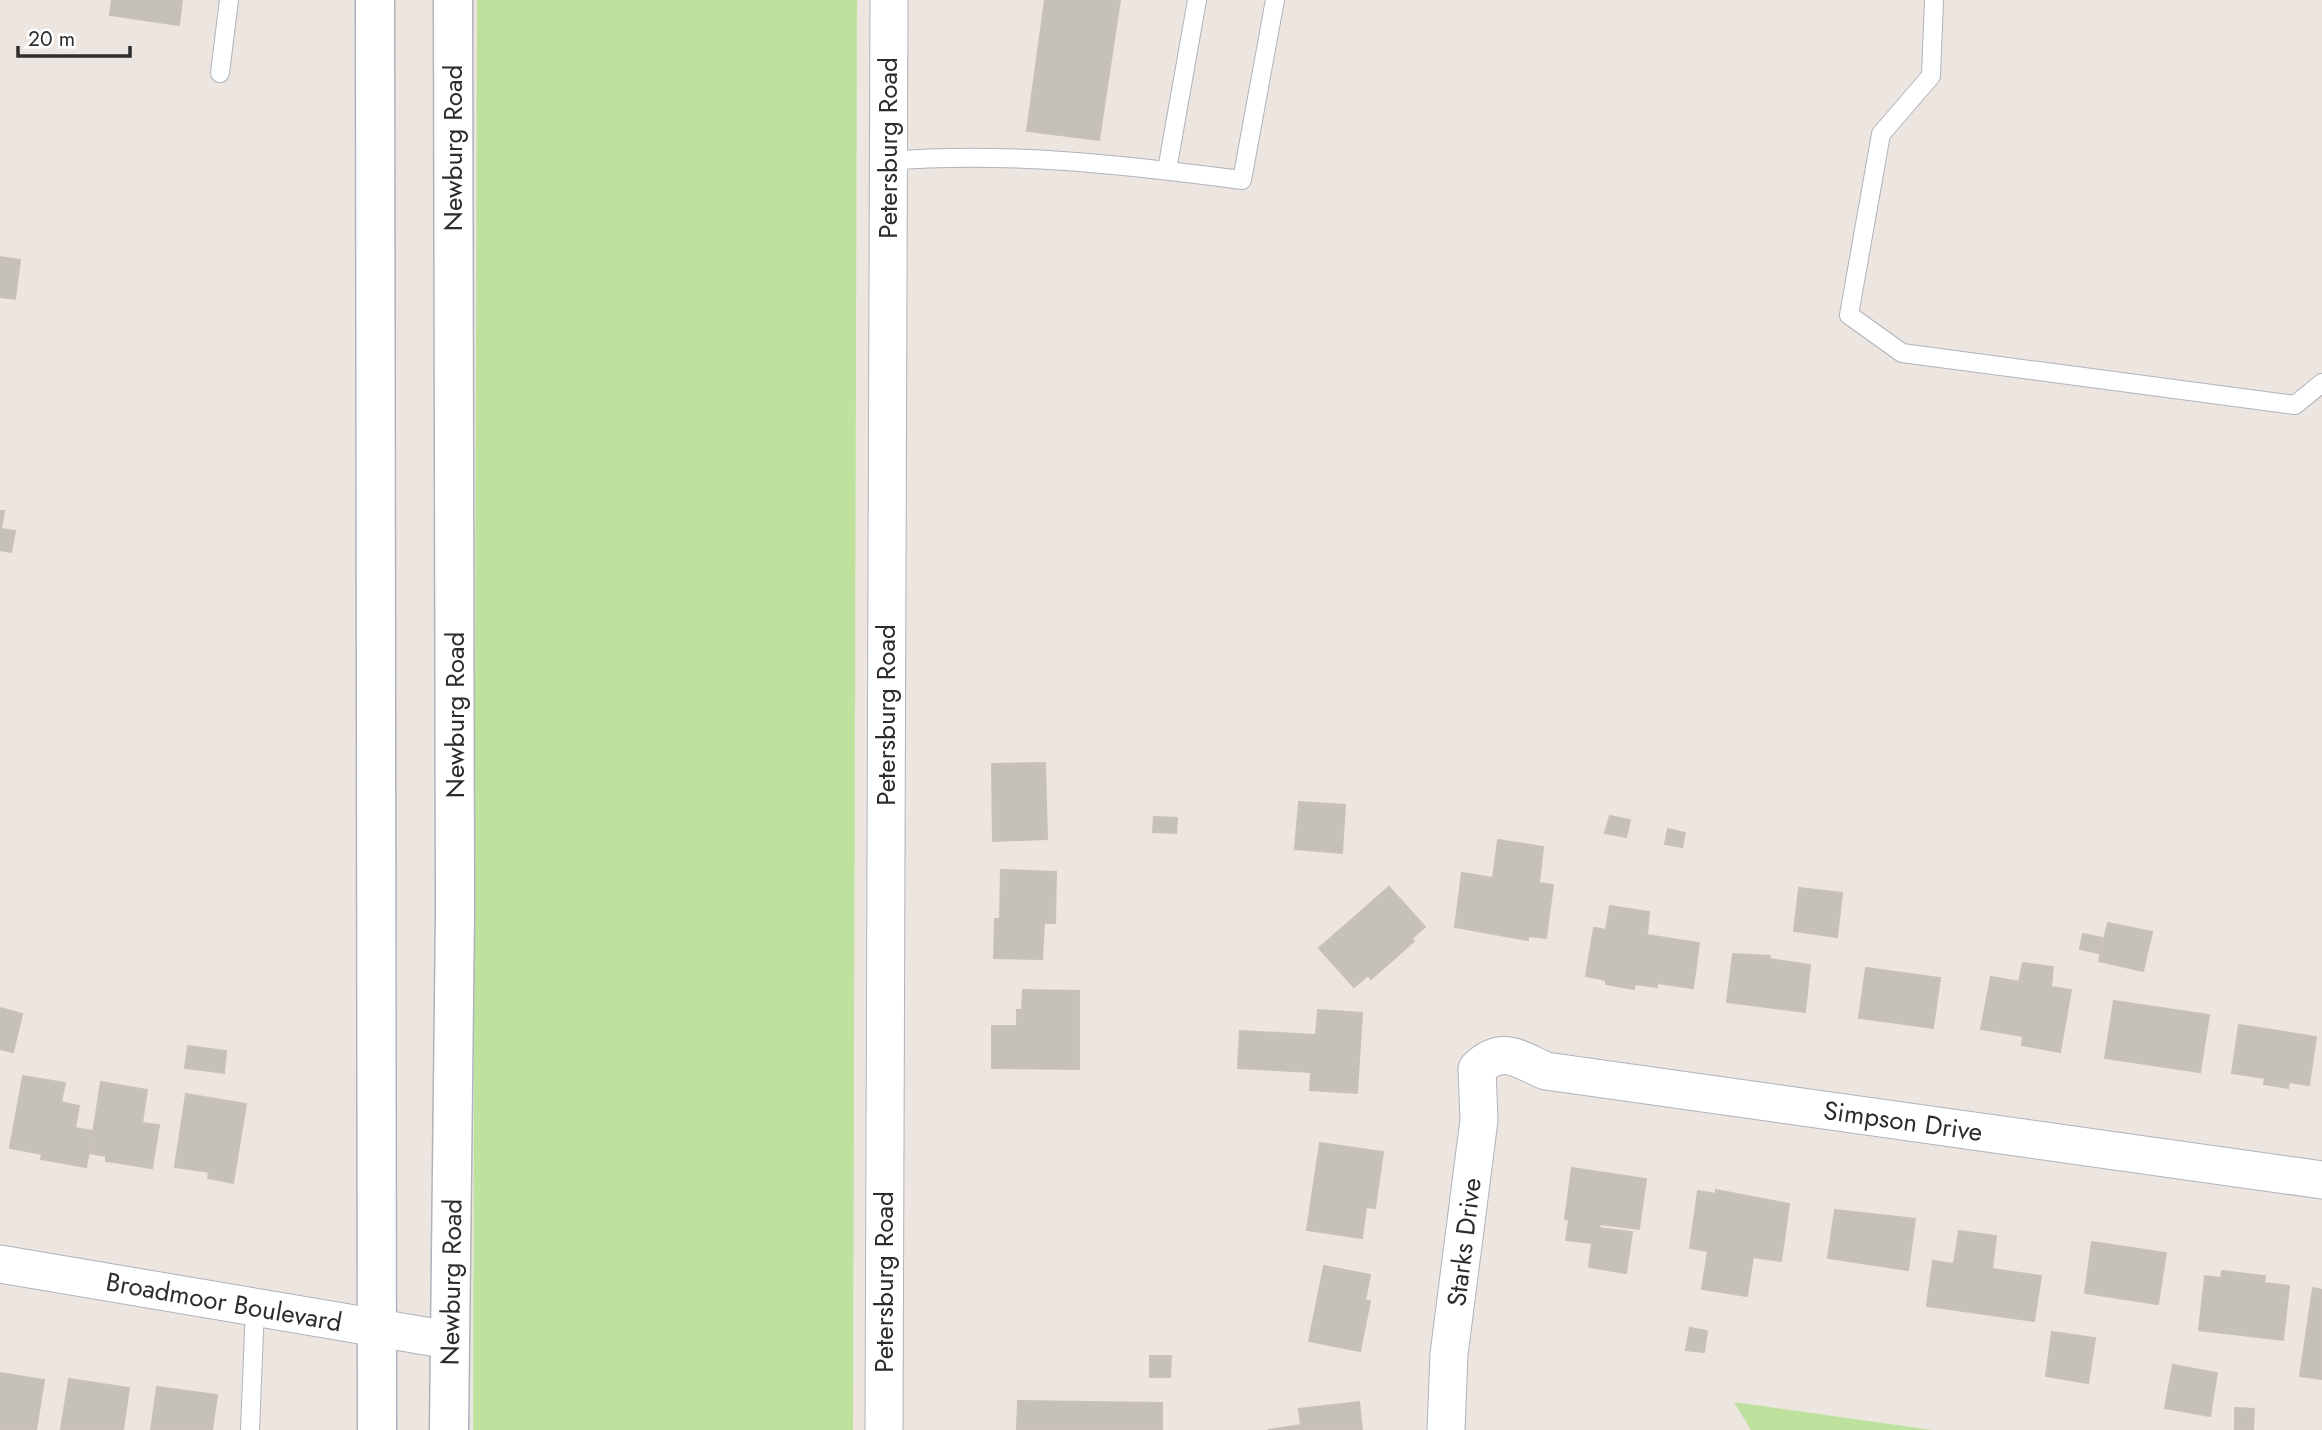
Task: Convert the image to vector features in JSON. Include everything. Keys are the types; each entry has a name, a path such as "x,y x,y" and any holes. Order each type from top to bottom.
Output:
{"main road":[{"path":"375,0 377,1430"},
{"name":"Newburg Road","path":"449,1430 455,927 453,0"}],"street":[{"name":"Petersburg Road","path":"884,1430 888,0"},
{"name":"Simpson Drive","path":"1488,1058 1503,1053 1546,1071 2322,1180"},
{"name":"Starks Drive","path":"1446,1430 1449,1354 1479,1120 1477,1069 1488,1058"},
{"name":"Broadmoor Boulevard","path":"0,1264 449,1340"}],"lane":[{"path":"220,73 229,0"},
{"path":"1167,170 1198,0"},
{"path":"888,161 951,155 1167,170 1241,180 1275,0"},
{"path":"1934,0 1931,76 1881,134 1849,315 1902,353 2295,405 2322,383"},
{"path":"250,1430 254,1307"}],"green space":[{"path":"477,0 857,0 853,1430 473,1430"},
{"path":"1734,1402 1932,1430 1751,1430"}],"building":[{"path":"112,0 182,0 179,25 110,15"},
{"path":"1045,0 1120,0 1099,140 1027,131"},
{"path":"0,257 20,260 15,299 0,297"},
{"path":"0,511 4,511 1,529 15,531 11,552 0,550"},
{"path":"1045,763 1047,839 993,841 992,764"},
{"path":"1299,802 1345,805 1342,853 1295,849"},
{"path":"1610,816 1630,820 1626,837 1605,833"},
{"path":"1154,817 1177,818 1176,833 1153,832"},
{"path":"1668,829 1685,833 1682,847 1665,844"},
{"path":"1498,840 1543,847 1539,883 1553,885 1546,938 1528,936 1528,940 1455,927 1462,873 1493,878"},
{"path":"1001,870 1056,872 1055,923 1044,923 1042,959 994,958 995,919 1000,919"},
{"path":"1389,887 1425,927 1412,938 1414,941 1371,979 1368,975 1354,987 1319,948"},
{"path":"1799,888 1842,893 1837,937 1794,931"},
{"path":"1610,906 1649,912 1647,935 1699,943 1693,988 1657,983 1657,987 1635,984 1634,989 1606,984 1606,980 1586,976 1594,928 1606,930"},
{"path":"2108,923 2152,932 2143,971 2099,961"},
{"path":"2083,934 2102,938 2099,953 2080,949"},
{"path":"1733,954 1770,956 1769,959 1810,965 1805,1012 1727,1002"},
{"path":"2023,963 2053,967 2051,987 2071,990 2060,1052 2022,1045 2023,1036 1981,1029 1991,977 2019,982"},
{"path":"1866,968 1940,978 1933,1028 1859,1018"},
{"path":"1023,990 1079,991 1079,1069 992,1068 992,1026 1017,1026 1017,1010 1022,1010"},
{"path":"2114,1001 2209,1015 2200,1072 2105,1058"},
{"path":"0,1008 22,1014 13,1052 0,1049"},
{"path":"1318,1010 1362,1013 1357,1093 1310,1090 1311,1072 1238,1068 1240,1031 1316,1035"},
{"path":"2239,1025 2316,1037 2309,1085 2289,1082 2288,1088 2264,1084 2265,1078 2232,1073"},
{"path":"188,1046 226,1051 224,1073 185,1068"},
{"path":"23,1076 65,1083 61,1102 79,1106 75,1128 93,1131 86,1167 41,1159 42,1154 10,1148"},
{"path":"101,1082 147,1090 142,1123 159,1125 152,1168 106,1161 106,1156 90,1153"},
{"path":"186,1094 246,1104 233,1183 208,1178 209,1172 175,1167"},
{"path":"1320,1143 1383,1152 1375,1208 1366,1207 1362,1238 1307,1230"},
{"path":"1572,1168 1646,1179 1639,1229 1600,1224 1599,1228 1632,1232 1626,1273 1589,1267 1592,1243 1566,1240 1569,1220 1565,1219"},
{"path":"1716,1190 1789,1204 1781,1261 1753,1257 1747,1296 1702,1289 1708,1251 1690,1248 1698,1191 1716,1194"},
{"path":"1835,1210 1915,1219 1908,1270 1828,1258"},
{"path":"1959,1231 1996,1236 1992,1269 2041,1276 2034,1321 1927,1306 1933,1261 1954,1264"},
{"path":"2092,1242 2166,1253 2158,1304 2085,1293"},
{"path":"1324,1266 1370,1275 1365,1301 1370,1301 1360,1351 1309,1341"},
{"path":"2222,1271 2265,1276 2264,1283 2289,1286 2283,1340 2199,1330 2205,1276 2221,1278"},
{"path":"2313,1288 2322,1290 2322,1379 2300,1376"},
{"path":"1690,1328 1707,1331 1704,1352 1686,1350"},
{"path":"2052,1332 2095,1338 2088,1383 2046,1376"},
{"path":"1150,1356 1171,1356 1170,1377 1150,1377"},
{"path":"2173,1365 2217,1373 2210,1416 2165,1408"},
{"path":"0,1373 44,1380 36,1430 0,1430"},
{"path":"69,1379 129,1388 123,1430 61,1429"},
{"path":"157,1387 217,1395 212,1430 151,1430"},
{"path":"1018,1401 1162,1403 1162,1430 1017,1430"},
{"path":"1359,1402 1362,1430 1268,1430 1301,1425 1299,1409"},
{"path":"2235,1408 2254,1409 2253,1429 2235,1429"}]}
